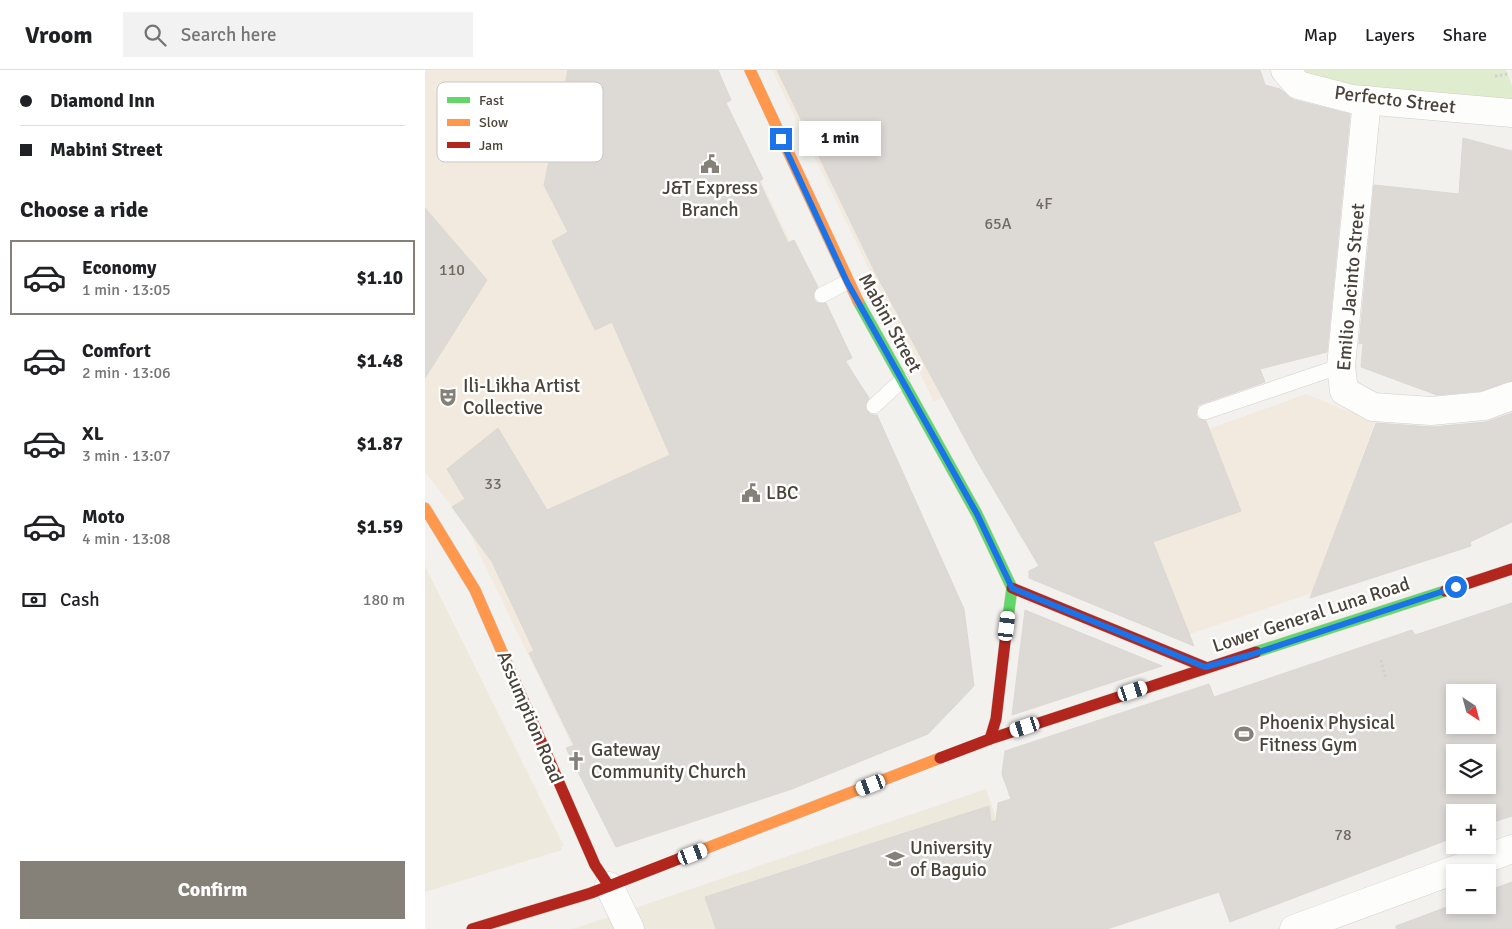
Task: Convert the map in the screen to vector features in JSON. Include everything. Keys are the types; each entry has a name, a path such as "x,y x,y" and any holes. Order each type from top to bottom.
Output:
{"street":[{"name":"Mabini Street","path":"750,70 847,282 977,514 1012,588"},
{"name":"Perfecto Street","path":"1285,70 1298,85 1352,99 1512,113"},
{"name":"Emilio Jacinto Street","path":"1367,100 1341,366 1345,392 1373,407 1431,411 1484,406 1512,396"},
{"name":"Assumption Road","path":"425,508 475,590 595,865 600,889 630,929"},
{"name":"Lower General Luna Road","path":"472,929 600,889 990,739 1205,667 1250,655 1512,569"},
{"path":"990,739 996,720 1012,588 1205,667"},
{"path":"1294,929 1512,849"}],"lane":[{"path":"822,295 847,282"},
{"path":"1205,412 1341,366"},
{"path":"874,406 902,380"}],"path":[{"path":"1381,660 1386,679"}],"shaded area":[{"path":"425,70 708,70 925,523 614,833 464,522 425,472"},
{"path":"772,70 1081,70 1055,339 1203,431 1306,394 1375,422 1312,593 1187,635 1040,566 1019,535 948,394 934,402"},
{"path":"425,566 564,846 561,847 562,850 425,892"},
{"name":"University of Baguio","path":"986,789 1033,929 573,929"}],"green space":[{"path":"1285,70 1506,70 1512,86 1512,113 1367,100"}],"building":[{"path":"568,70 718,70 731,100 726,103 763,179 759,181 788,243 794,240 818,287 813,294 814,300 817,303 826,303 852,358 845,361 869,398 865,409 871,415 877,415 964,609 974,686 928,734 792,789 616,847 566,748 574,745 529,653 534,651 492,562 452,507 465,499 447,469 498,428 547,510 670,455 612,322 595,330 552,241 568,232 544,185 549,162 603,162 603,82 565,82"},
{"path":"777,70 1260,70 1265,85 1280,89 1294,100 1350,114 1327,352 1260,369 1265,382 1198,405 1196,415 1199,419 1206,421 1241,511 1153,542 1194,646 1029,578 1029,571 1039,566 977,461 875,272"},
{"path":"1463,138 1512,151 1512,381 1481,391 1437,395 1361,367 1363,343 1359,344 1374,185 1459,194"},
{"path":"425,208 487,280 425,378"},
{"path":"1512,413 1512,522 1470,542 1471,546 1310,598 1376,423 1432,427 1486,422"},
{"path":"1512,603 1512,816 1496,821 1496,804 1446,804 1446,840 1230,922 1219,892 1107,929 716,929 705,897 989,806 991,821 996,821 998,803 1011,799 1002,774 1005,751 1209,684 1214,697 1412,630 1415,635"},
{"path":"1025,610 1162,666 1012,715"},
{"path":"1512,882 1512,929 1396,929 1396,926 1446,907 1446,914 1496,914 1496,888"}],"traffic: fast":[{"path":"858,301 977,514 1012,588 1007,625"},
{"path":"1256,652 1445,591"}],"traffic: slow":[{"path":"750,70 858,301"},
{"path":"425,508 475,590 516,684"},
{"path":"699,851 940,758"}],"traffic: jam":[{"path":"1445,591 1512,569"},
{"path":"1012,588 1205,667"},
{"path":"990,739 996,719 1007,625"},
{"path":"940,758 990,739 1256,652"},
{"path":"516,684 595,865 609,886"},
{"path":"472,929 591,893 699,851"}],"place":[{"name":"J&T Express Branch","path":"710,164"},
{"name":"Ili-Likha Artist Collective","path":"448,397"},
{"name":"LBC","path":"751,493"},
{"name":"Phoenix Physical Fitness Gym","path":"1244,734"},
{"name":"Gateway Community Church","path":"576,761"},
{"name":"University of Baguio","path":"895,859"}],"route":[{"path":"781,139 847,282 977,514 1012,588 1205,667 1250,655 1456,587"}]}
